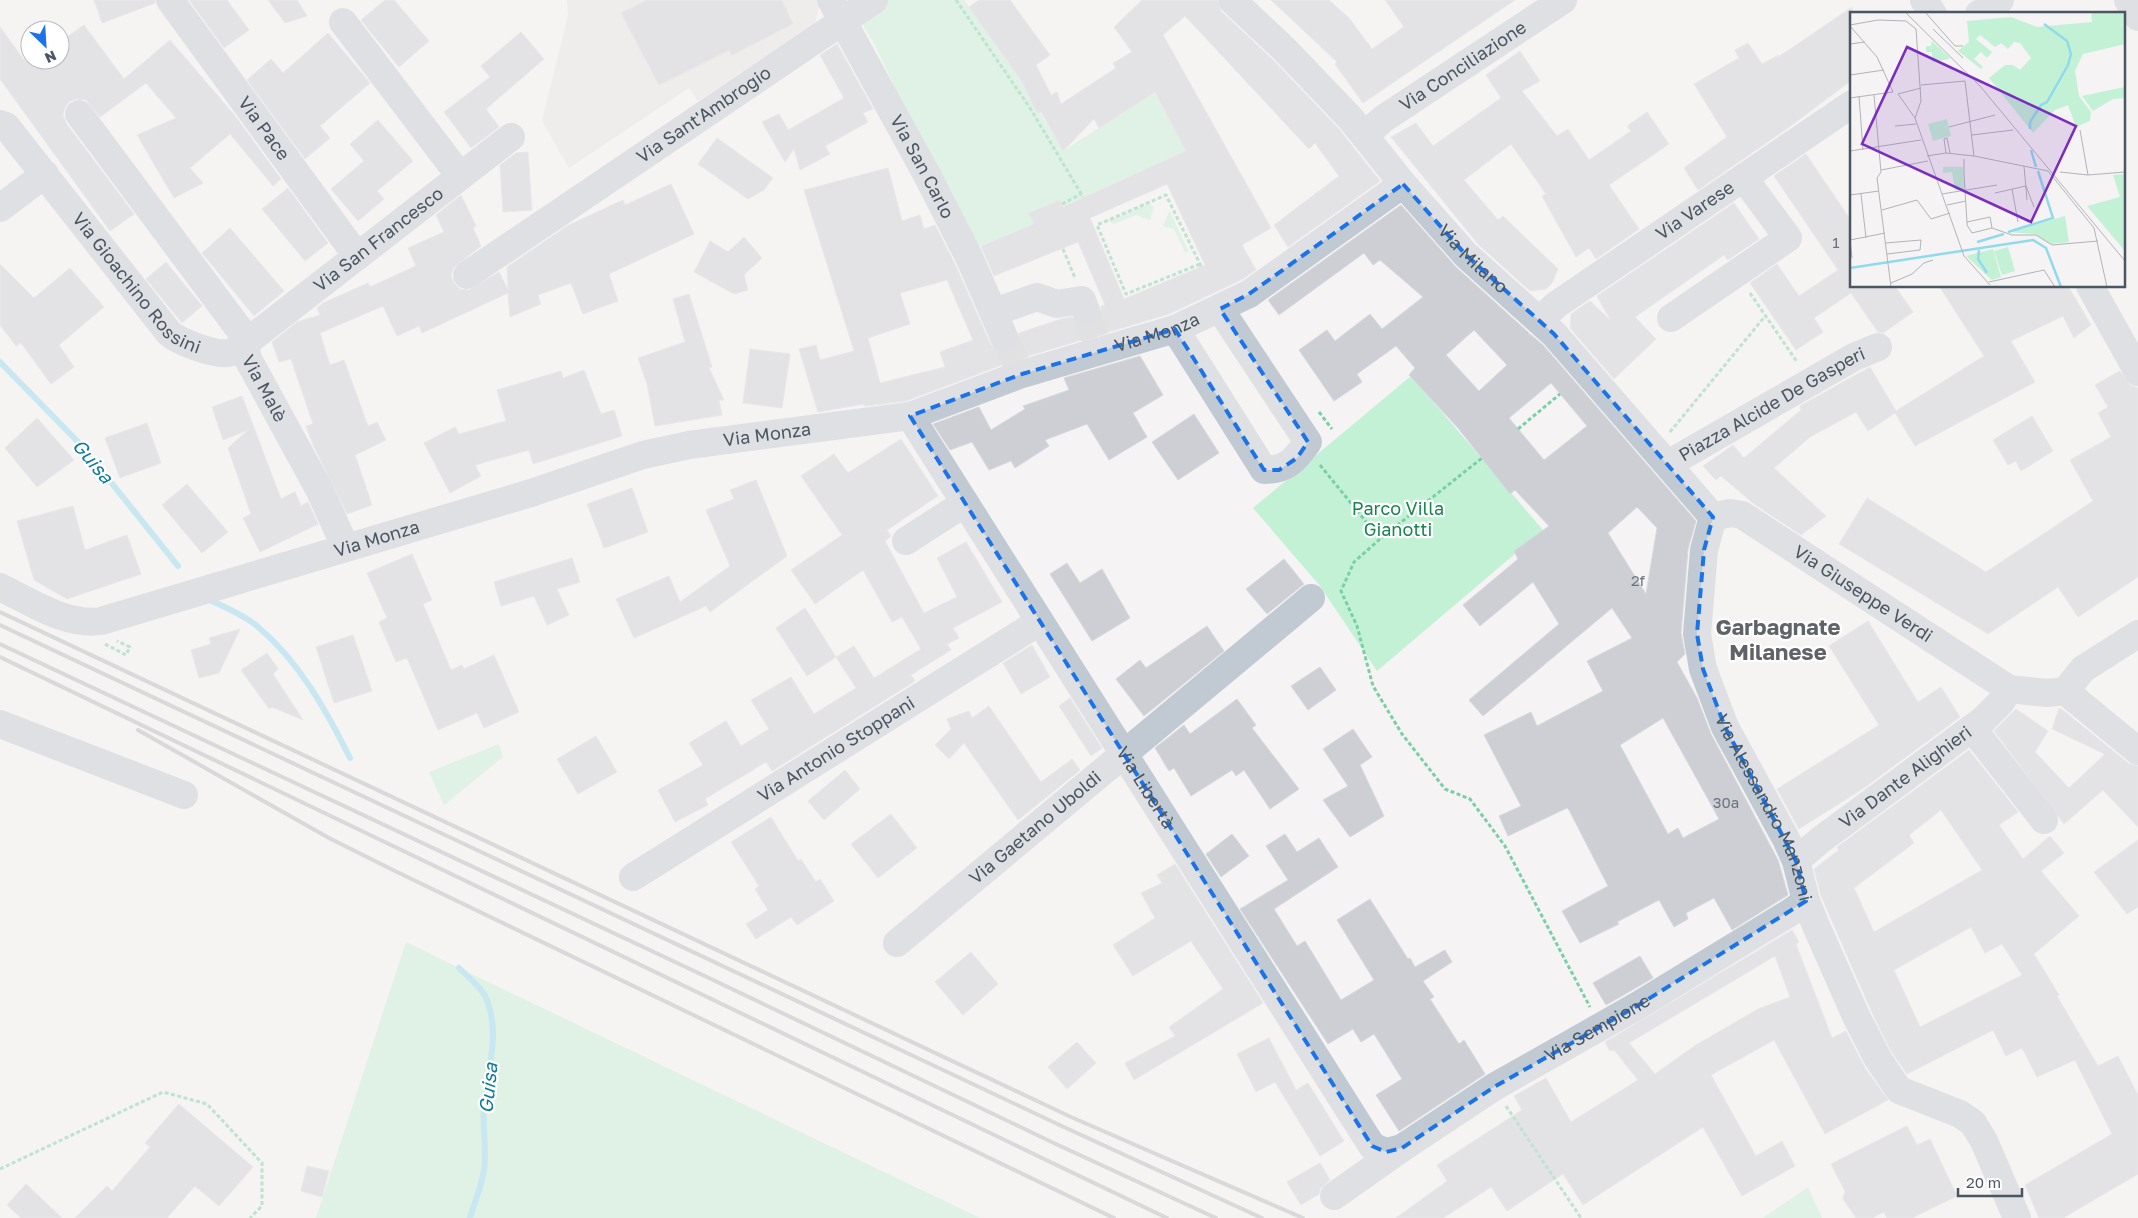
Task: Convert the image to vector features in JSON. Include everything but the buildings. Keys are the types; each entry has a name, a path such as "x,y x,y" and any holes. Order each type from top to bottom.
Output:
{"street":[{"name":"Via Pace","path":"170,0 357,256"},
{"name":"Via Sant'Ambrogio","path":"467,275 837,11 874,0"},
{"name":"Via Milano","path":"1232,0 1285,50 1365,135 1403,184 1466,255 1540,320 1713,517"},
{"name":"Via Conciliazione","path":"1365,135 1383,119 1563,0"},
{"path":"1924,0 1932,12"},
{"path":"1982,12 2000,0"},
{"path":"2128,0 2138,18"},
{"name":"Via San Carlo","path":"837,11 931,183 969,257 1004,337"},
{"path":"343,22 460,176"},
{"name":"Via Varese","path":"1540,320 1556,305 1850,105"},
{"name":"Via Malè","path":"78,114 248,342 246,350 248,359 319,489 346,548"},
{"name":"Via Gioachino Rossini","path":"0,124 6,126 159,322 175,338 226,354 235,351 248,342"},
{"name":"Via San Francesco","path":"248,342 511,137"},
{"path":"0,208 45,174"},
{"path":"1671,318 1788,238 1744,178"},
{"name":"Via Monza","path":"0,587 75,620 88,623 104,634 346,548 531,493 643,455 689,445 910,416 1020,372 1099,347 1175,329 1220,309 1249,294 1403,184"},
{"path":"2091,288 2138,372"},
{"path":"1003,309 1037,297 1057,304 1084,306"},
{"path":"1175,329 1264,470 1279,470 1297,458 1308,442 1220,309"},
{"name":"Piazza Alcide De Gasperi","path":"1662,457 1810,382 1854,357 1878,347"},
{"name":"Via Libertà","path":"910,416 1372,1146 1394,1150"},
{"path":"906,541 965,503"},
{"name":"Via Giuseppe Verdi","path":"1713,517 1730,513 1742,515 2009,690"},
{"name":"Via Alessandro Manzoni","path":"1713,517 1704,550 1697,634 1704,669 1725,726 1776,818 1796,861 1806,901 1856,1016 1893,1084 1905,1094 1960,1114 1973,1123 1984,1141 2017,1218"},
{"name":"Via Gaetano Uboldi","path":"897,943 1311,598"},
{"name":"Via Antonio Stoppani","path":"633,877 1040,622"},
{"path":"2009,690 2047,693 2065,691 2083,669 2138,634"},
{"name":"Via Dante Alighieri","path":"1796,861 1819,841 1972,728 2001,702 2009,690"},
{"path":"2065,691 2138,751"},
{"path":"0,724 184,795"},
{"path":"1972,728 2044,820"},
{"name":"Via Sempione","path":"1334,1196 1394,1150 1494,1087 1637,1006 1806,901"}],"path":[{"path":"956,0 1030,108 1082,195 1062,204"},
{"path":"1166,195 1200,266 1126,294 1097,225 1166,195"},
{"path":"1063,249 1084,306"},
{"path":"1736,274 1810,382"},
{"path":"1662,457 1766,316"},
{"path":"1518,429 1560,394"},
{"path":"1308,442 1325,474 1380,539"},
{"path":"1482,458 1354,562 1341,591 1357,626 1373,686 1402,734 1445,789 1470,798 1506,846 1599,1026"},
{"path":"104,634 130,647 126,655 104,634"},
{"path":"1494,1087 1581,1218"},
{"path":"0,1169 163,1092 207,1104 262,1163 262,1206 250,1218"}],"highlighted area":[{"path":"1403,184 1466,255 1554,334 1713,517 1704,550 1697,634 1703,669 1725,727 1796,861 1806,901 1637,1006 1494,1087 1402,1148 1386,1152 1372,1146 910,416 1022,374 1175,329 1264,470 1279,470 1297,458 1308,442 1220,309 1249,294"}],"shaded area":[{"path":"567,0 817,0 819,4 815,24 698,101 689,88 569,168 542,121 568,15"}],"green space":[{"path":"886,0 964,0 1018,77 1063,151 1155,92 1187,153 1063,207 1060,200 1030,213 1034,224 972,249 875,45 859,19"},
{"path":"1147,204 1154,206 1150,220 1136,215 1114,224 1108,221"},
{"path":"1169,212 1189,252 1185,252 1174,229 1163,226"},
{"name":"Parco Villa Gianotti","path":"1411,376 1543,530 1377,671 1320,586 1253,508"},
{"path":"499,744 503,757 444,805 429,772"},
{"path":"406,942 459,968 980,1218 316,1218"},
{"path":"1808,1187 1822,1218 1763,1218"}],"waterway":[{"name":"Guisa","path":"0,362 82,446 178,566"},
{"name":"Guisa","path":"210,600 252,622 286,655 299,670 321,704 350,758"},
{"name":"Guisa","path":"459,968 476,984 486,998 493,1029 492,1054 484,1105 484,1170 470,1218"}],"tunnel":[{"path":"1086,311 1097,343"},
{"path":"1004,337 1019,369"}],"railway":[{"path":"0,612 1071,1117 1303,1218"},
{"path":"0,625 1066,1128 1262,1218"},
{"path":"0,644 1216,1218"},
{"path":"0,657 1167,1218"},
{"path":"138,730 329,838 1114,1218"}],"district":[{"name":"Garbagnate Milanese","path":"1778,640"}]}
